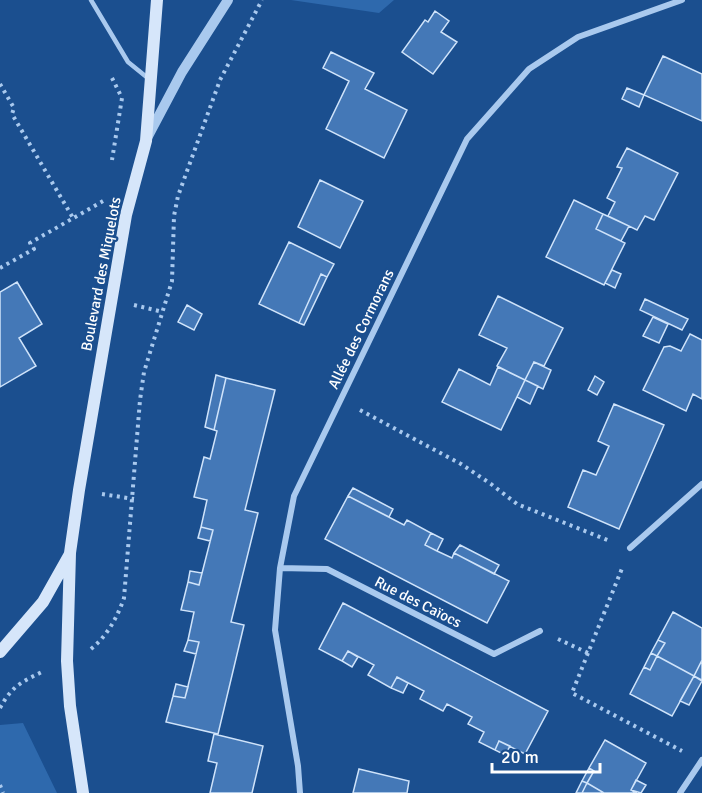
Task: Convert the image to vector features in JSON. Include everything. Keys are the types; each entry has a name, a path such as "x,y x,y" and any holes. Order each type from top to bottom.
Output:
{"main road":[{"name":"Boulevard des Miquelots","path":"83,793 70,706 67,661 70,554 126,215 146,141 157,0"},
{"name":"Boulevard des Miquelots","path":"0,652 43,602 70,554"}],"street":[{"path":"146,141 182,72 228,0"},
{"name":"Allée des Cormorans","path":"300,793 298,766 275,630 280,568 294,496 467,139 529,69 578,37 682,0"},
{"path":"630,549 702,484"},
{"name":"Rue des Caïocs","path":"280,568 327,569 494,654 540,631"},
{"path":"680,793 702,760"}],"lane":[{"path":"92,0 128,62 151,80"}],"path":[{"path":"0,708 6,695 22,682 91,650 99,643 118,614 124,598 144,372 172,281 174,216 198,137 220,80 262,0"},
{"path":"0,84 14,108 12,114 73,218"},
{"path":"0,268 33,249 30,243 106,199"},
{"path":"341,399 461,464 517,504 630,549 572,693 702,760"},
{"path":"540,631 588,653"},
{"path":"0,786 3,793"}],"shaded area":[{"path":"291,0 394,0 379,13"},
{"path":"23,723 57,793 0,793 0,725"}],"building":[{"path":"435,11 449,21 441,32 457,42 433,74 402,52 425,20 428,22"},
{"path":"331,52 374,73 365,89 407,110 384,158 326,129 349,81 323,68"},
{"path":"663,56 702,74 702,121 644,95"},
{"path":"627,88 644,95 639,107 622,99"},
{"path":"627,148 678,173 654,220 645,216 637,230 608,216 615,202 607,198 622,168 617,167"},
{"path":"320,180 363,201 340,248 298,227"},
{"path":"574,200 603,214 596,229 625,243 604,285 546,257"},
{"path":"603,214 629,226 621,241 596,229"},
{"path":"289,242 334,264 327,277 321,274 299,323 259,304"},
{"path":"612,270 621,274 615,288 605,283"},
{"path":"321,274 327,277 304,325 299,323"},
{"path":"17,282 42,324 19,338 36,366 0,387 0,292"},
{"path":"498,296 563,328 544,366 534,362 525,380 497,366 507,348 479,335"},
{"path":"645,299 688,319 682,330 640,310"},
{"path":"187,305 202,314 194,330 178,322"},
{"path":"653,317 668,324 659,343 643,336"},
{"path":"690,334 702,340 702,399 693,394 686,411 643,390 664,347 670,346 681,351"},
{"path":"534,362 551,370 543,389 525,380"},
{"path":"498,367 525,380 501,430 442,402 459,369 490,385"},
{"path":"216,375 226,378 214,430 205,427"},
{"path":"595,376 604,382 597,395 588,390"},
{"path":"226,378 275,390 245,510 258,513 231,622 244,625 218,734 166,722 173,696 185,698 199,642 188,640 194,612 181,610 188,582 199,585 213,530 201,527 207,500 194,497 204,457 210,459"},
{"path":"525,380 538,386 530,404 517,397"},
{"path":"614,404 664,425 619,529 568,507 583,470 596,475 609,446 598,441"},
{"path":"353,488 393,509 389,517 348,496"},
{"path":"348,496 404,525 407,520 431,533 425,545 452,558 454,553 509,581 487,623 325,539"},
{"path":"201,527 213,530 210,541 198,538"},
{"path":"431,533 443,539 437,551 425,545"},
{"path":"460,545 499,565 494,574 454,553"},
{"path":"190,571 202,573 199,585 188,582"},
{"path":"343,603 548,711 525,754 499,741 495,750 479,742 484,732 468,724 472,717 447,704 443,711 420,699 424,691 397,677 391,688 368,675 374,665 348,651 342,661 319,649"},
{"path":"673,612 702,628 702,660 694,676 657,656 665,643 658,640"},
{"path":"188,640 199,642 196,654 184,651"},
{"path":"658,640 665,643 657,656 651,653"},
{"path":"348,651 358,657 352,667 342,661"},
{"path":"651,653 657,656 650,670 644,667"},
{"path":"657,656 694,676 672,716 630,694 644,667 650,670"},
{"path":"702,660 702,680 694,676"},
{"path":"694,676 702,681 689,705 680,701"},
{"path":"397,677 408,683 403,693 391,688"},
{"path":"176,684 188,687 185,698 173,696"},
{"path":"214,734 263,746 252,793 210,793 217,763 208,761"},
{"path":"605,740 646,763 631,790 636,793 604,793 587,783 594,771 589,768"},
{"path":"499,741 510,746 505,755 495,750"},
{"path":"589,768 594,771 587,783 582,781"},
{"path":"359,769 409,781 407,793 353,793"},
{"path":"636,780 646,785 641,793 631,790"},
{"path":"582,781 587,783 582,793 576,793"},
{"path":"587,783 604,793 582,793"}]}
